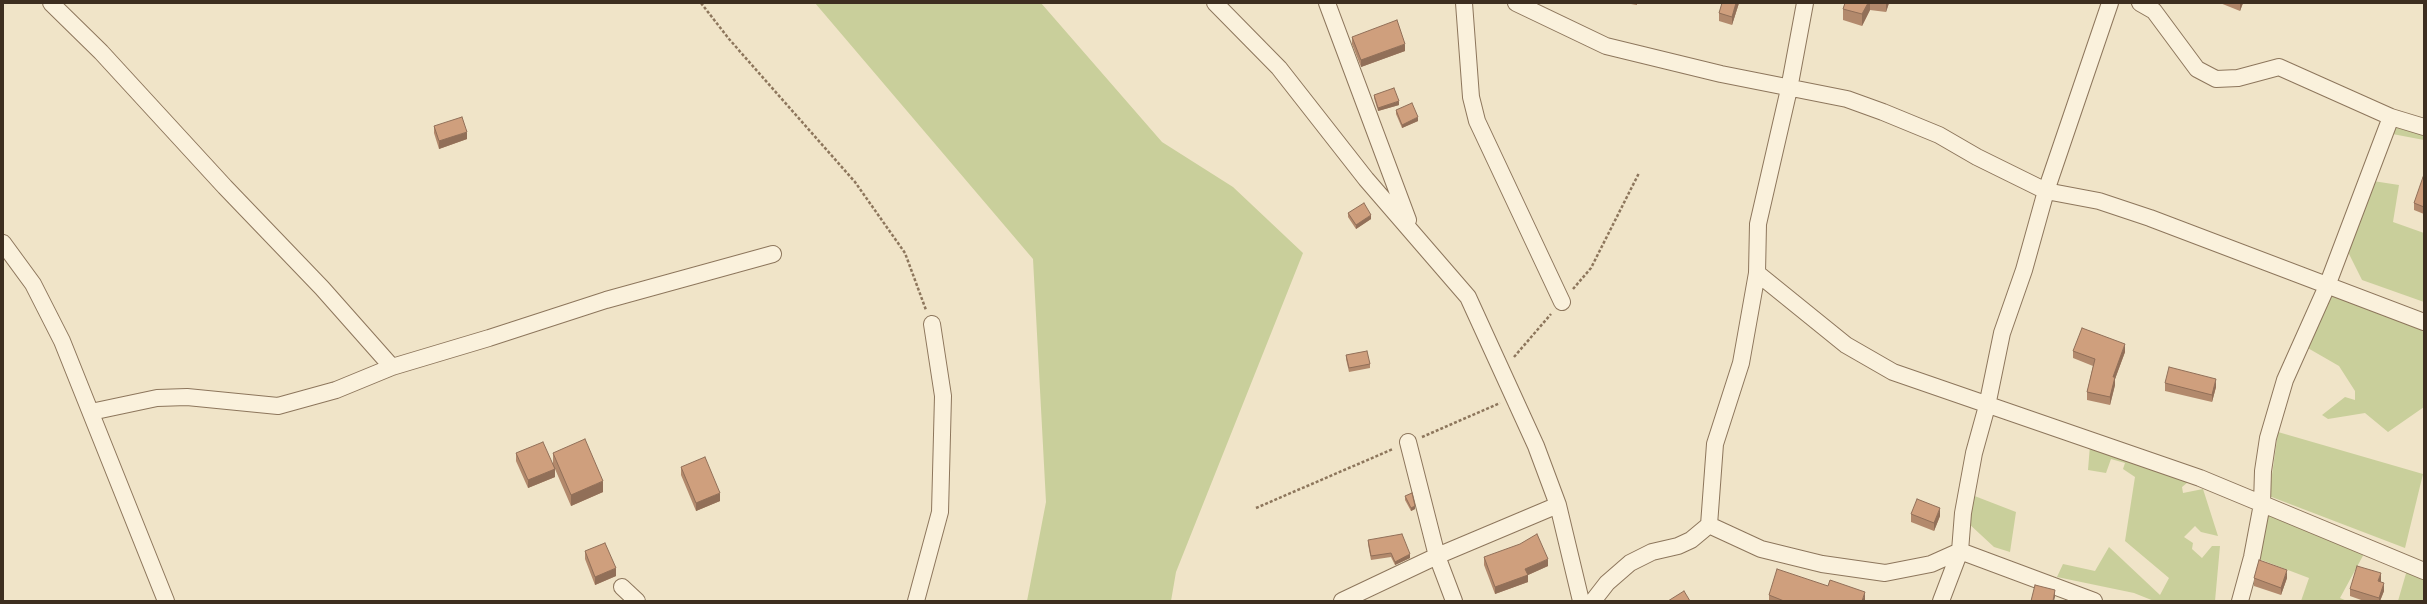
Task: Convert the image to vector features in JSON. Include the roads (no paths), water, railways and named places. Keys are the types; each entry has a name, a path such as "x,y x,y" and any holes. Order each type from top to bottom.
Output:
{"street":[{"path":"51,3 101,52 225,187 322,288 392,367"},
{"path":"1215,3 1279,68 1366,179 1411,229 1468,297 1503,370 1513,397 1536,446 1558,505 1581,601"},
{"path":"1327,3 1411,229"},
{"path":"1464,3 1471,97 1477,121 1562,302"},
{"path":"1516,3 1606,46 1653,59 1789,89 1847,99 1939,135 1977,157 2046,191 2099,201 2150,218 2424,322"},
{"path":"1593,601 1607,583 1630,563 1652,552 1678,546 1692,540 1709,525 1714,444 1741,363 1757,273 1758,224 1789,89 1805,3"},
{"path":"1941,601 1960,551 1963,513 1974,453 1987,406 2002,333 2024,270 2046,191 2110,3"},
{"path":"2140,3 2154,11 2197,69 2216,80 2238,78 2279,67 2391,117 2424,127"},
{"path":"2240,601 2252,557 2262,504 2263,471 2268,438 2285,380 2327,286 2391,117"},
{"path":"3,243 33,284 46,308 91,412 166,601"},
{"path":"91,412 157,398 187,397 278,406 336,390 392,367 489,338 606,300 773,254"},
{"path":"1757,273 1846,345 1893,372 1987,406 2200,478 2424,571"},
{"path":"916,601 940,512 943,396 932,324"},
{"path":"1408,442 1437,556 1454,601"},
{"path":"1342,601 1437,556 1558,505"},
{"path":"1709,525 1761,549 1822,564 1885,573 1931,564 1960,551 2094,601"},
{"path":"622,587 637,601"}]}
